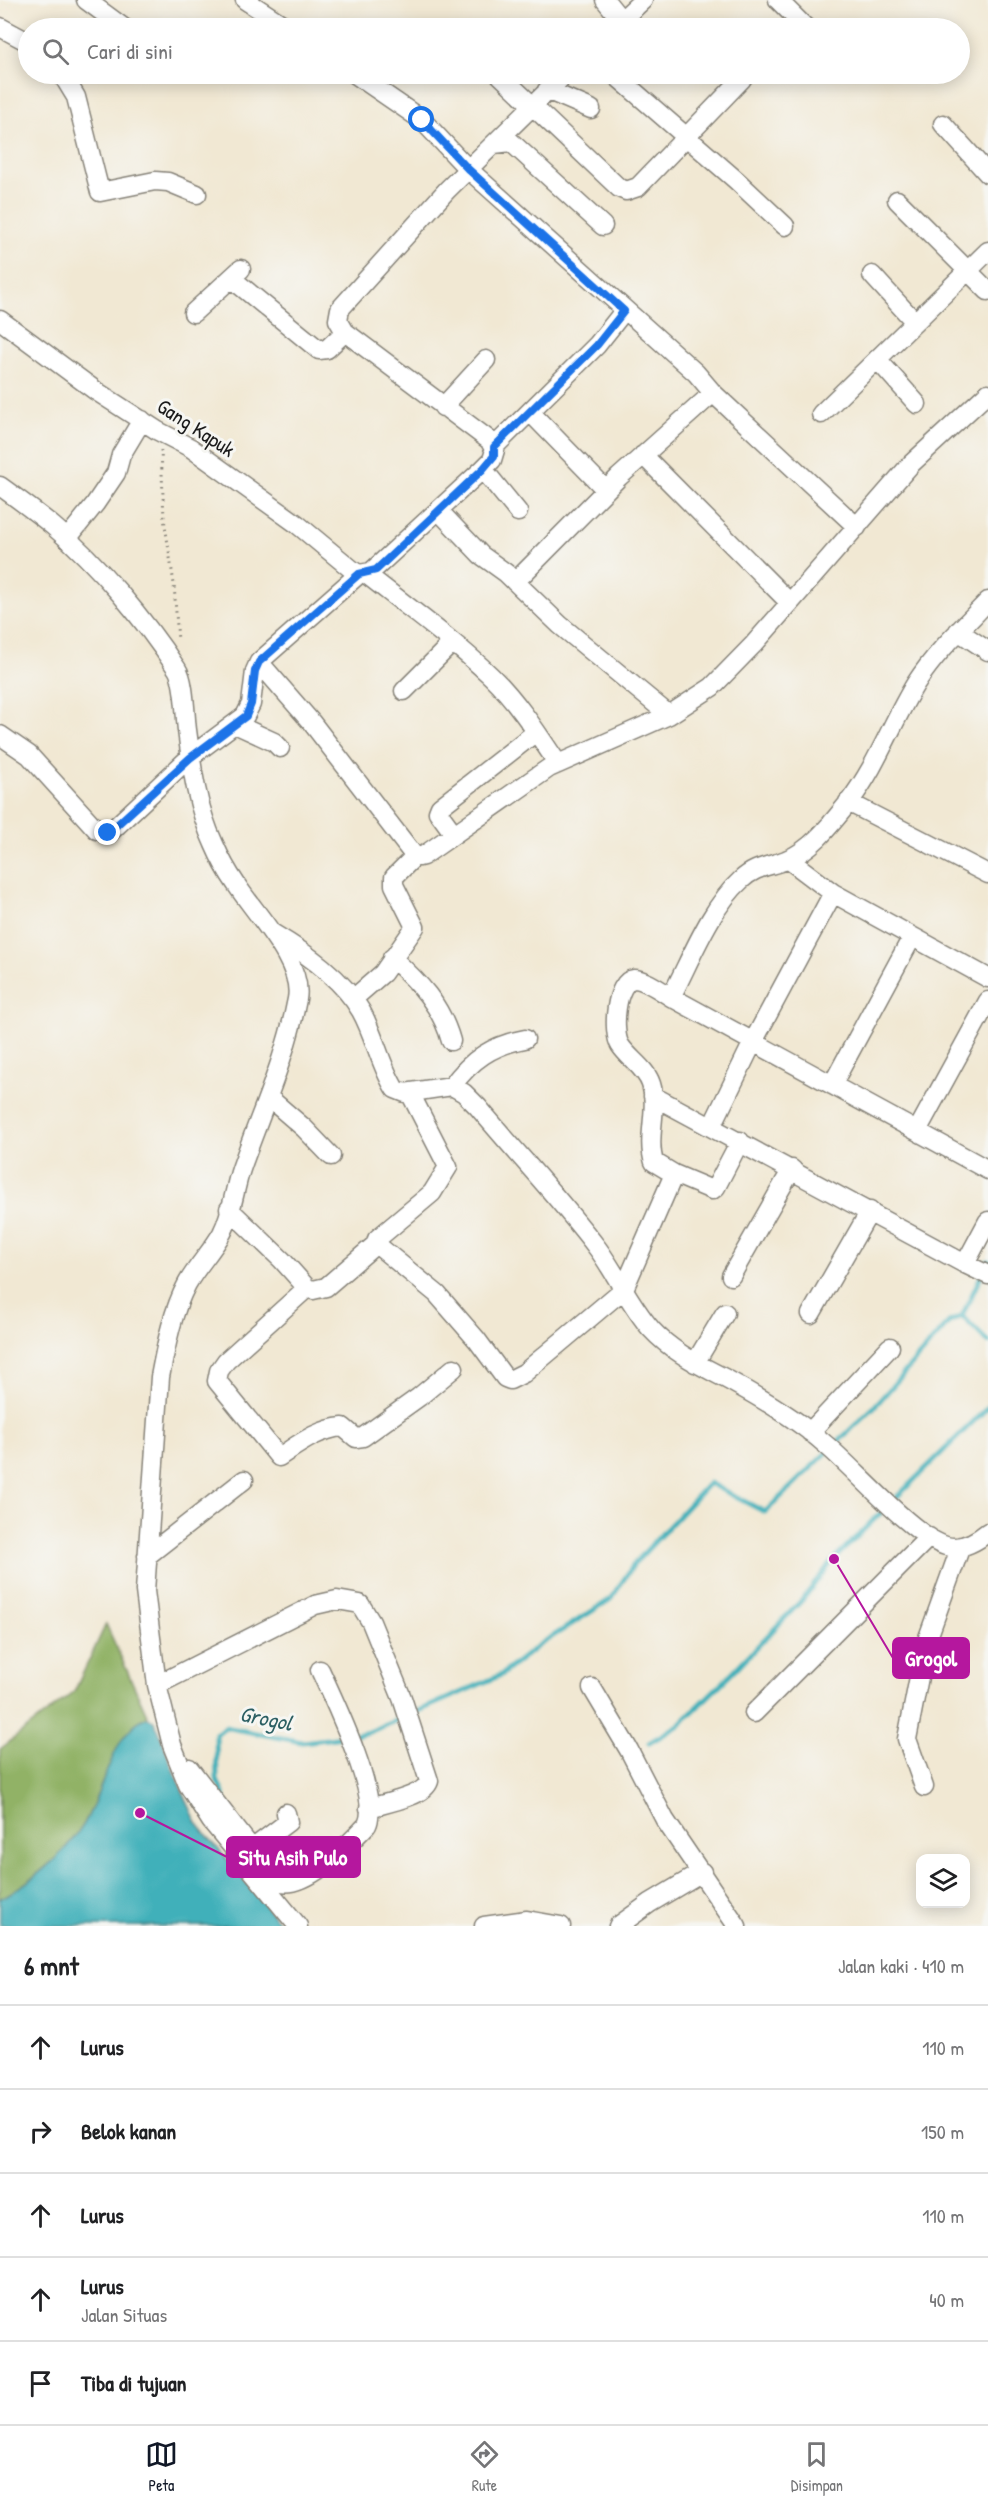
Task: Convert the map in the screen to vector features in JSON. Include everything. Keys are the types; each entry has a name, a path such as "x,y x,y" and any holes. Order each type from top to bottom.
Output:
{"street":[{"path":"86,0 110,18"},
{"path":"245,0 273,18"},
{"path":"605,0 614,18"},
{"path":"625,18 643,0"},
{"path":"778,0 796,18"},
{"path":"0,27 18,37"},
{"path":"68,84 76,97 100,192 155,181 168,182 197,194"},
{"path":"370,84 422,120 468,169 624,311 696,373 713,393 856,527"},
{"path":"509,84 619,188 626,191 638,187 737,84"},
{"path":"0,735 29,755 92,824 103,833 114,830 190,758 236,724 249,710 255,671 259,662 363,574 382,564 483,469 494,456 494,447 489,440 345,332 338,320 340,309 468,169 554,84"},
{"path":"625,84 785,226"},
{"path":"547,90 591,109"},
{"path":"943,124 988,174"},
{"path":"494,144 511,142 603,226"},
{"path":"897,200 988,291"},
{"path":"821,414 988,251"},
{"path":"193,313 236,274 319,350 327,349 345,332"},
{"path":"872,275 915,322"},
{"path":"494,447 597,345 624,311"},
{"name":"Gang Kapuk","path":"0,320 96,391 158,431 191,448 363,574 452,643 492,677 536,732 558,764"},
{"path":"877,359 917,404"},
{"path":"443,407 486,360"},
{"path":"515,582 606,490 713,393"},
{"path":"353,999 378,978 415,927 394,885 394,877 415,856 426,854 530,780 558,764 669,716 711,687 754,644 918,456 988,393"},
{"path":"530,412 606,490"},
{"path":"67,539 116,473 121,455 142,420"},
{"path":"643,455 790,603"},
{"path":"483,469 518,512"},
{"path":"0,486 67,539 119,592 179,672 190,758 198,800 210,837 235,884 290,963 298,987 294,1011 268,1097 239,1174 221,1235 187,1285 165,1350 160,1377 145,1591 157,1685 172,1745 181,1770 211,1821 298,1926"},
{"path":"438,510 481,555 669,716"},
{"path":"671,996 716,912 732,889 758,868 788,859 820,837 869,772 917,682 939,652 988,602"},
{"path":"958,632 988,651"},
{"path":"404,691 452,643"},
{"path":"259,662 312,723 415,856"},
{"path":"236,724 274,742 280,748"},
{"path":"453,834 438,812 440,807 536,732"},
{"path":"848,802 988,874"},
{"path":"788,859 833,893 988,978"},
{"path":"712,1126 753,1042 833,893"},
{"path":"268,930 315,962 353,999 364,1017 393,1084 399,1092 410,1093 452,1086 462,1073 487,1051 502,1044 525,1039"},
{"path":"832,1086 912,937"},
{"path":"392,958 421,984 430,996 447,1025 451,1041"},
{"path":"740,1141 713,1190 657,1165 653,1158 653,1096 648,1077 620,1045 617,1038 617,1008 623,987 631,980 641,981 671,996 988,1170"},
{"path":"917,1131 988,1001"},
{"path":"452,1086 478,1107 567,1212 604,1257 650,1328 670,1346 753,1394 817,1437 896,1510 929,1537 946,1546 961,1546 988,1532"},
{"path":"230,1209 307,1288 320,1290 326,1287 376,1244 383,1234 432,1193 448,1167 410,1093"},
{"path":"653,1096 979,1271 988,1221"},
{"path":"268,1097 331,1156"},
{"path":"731,1276 792,1169"},
{"path":"376,1244 437,1294 505,1378 510,1380 524,1373 624,1288 674,1174"},
{"path":"811,1314 870,1211"},
{"path":"307,1288 225,1361 219,1371 217,1381 279,1457 314,1435 332,1428 343,1427 356,1438 363,1437 419,1397 454,1368"},
{"path":"696,1363 725,1313"},
{"path":"817,1437 890,1347"},
{"path":"147,1556 244,1480"},
{"path":"754,1713 929,1537"},
{"path":"924,1787 907,1739 925,1646 961,1546"},
{"path":"157,1685 315,1605 337,1600 360,1604 371,1622 402,1698 429,1781 428,1786 418,1793 369,1808"},
{"path":"172,1745 252,1849 281,1882 292,1882 320,1868 337,1855 367,1825 370,1816 360,1767 349,1734 320,1670"},
{"path":"592,1688 629,1750 665,1820 737,1926"},
{"path":"252,1849 288,1822 286,1813"},
{"path":"618,1926 702,1872"},
{"path":"484,1926 527,1920 561,1926"}],"path":[{"path":"158,431 163,475 164,518 178,625 179,672"}],"green space":[{"path":"106,1624 148,1717 136,1723 126,1735 87,1818 72,1841 44,1869 0,1899 0,1749 74,1692"}],"water":[{"path":"148,1717 153,1720 159,1731 173,1770 197,1823 282,1926 0,1926 0,1899 44,1869 72,1841 87,1818 108,1767 125,1735 136,1724"}],"waterway":[{"name":"Grogol","path":"988,1261 962,1316 988,1342"},
{"name":"Grogol","path":"412,1714 501,1675 539,1645 611,1599 634,1564 709,1483 765,1512 874,1407 949,1322 962,1316"},
{"name":"Grogol","path":"649,1743 679,1725 729,1676 803,1599 834,1559 988,1407"},
{"name":"Grogol","path":"355,1735 369,1732 404,1717"},
{"name":"Grogol","path":"223,1801 223,1793 217,1780 216,1734 225,1727 302,1742 344,1737"}],"place":[{"name":"Grogol","path":"834,1559"},
{"name":"Situ Asih Pulo","path":"140,1813"}],"route":[{"path":"108,833 114,830 190,758 246,716 251,704 255,671 259,662 359,574 376,570 483,469 494,456 494,447 597,345 624,311 468,169 422,120"}]}
